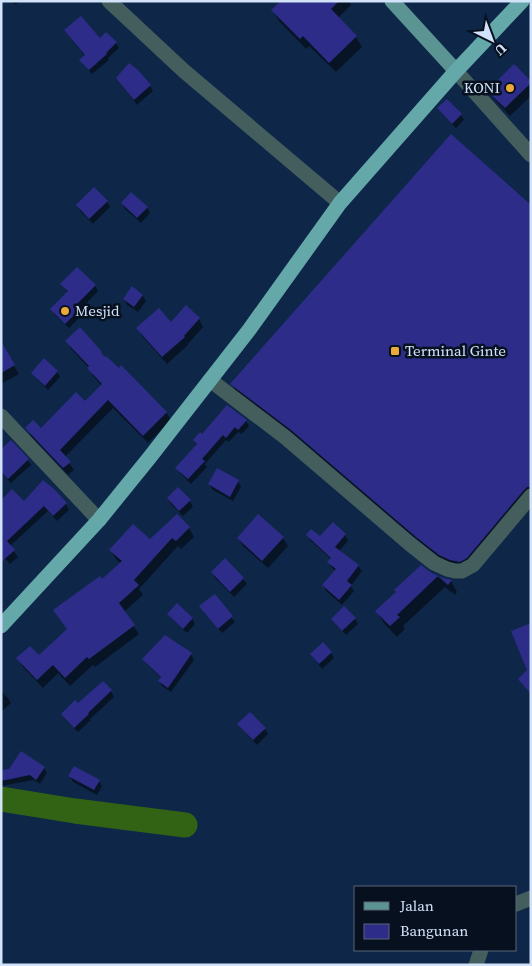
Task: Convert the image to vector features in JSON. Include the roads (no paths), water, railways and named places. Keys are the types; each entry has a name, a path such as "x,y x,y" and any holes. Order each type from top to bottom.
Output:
{"highway":[{"path":"1,626 99,520 150,457 249,330 340,203 456,71 522,1"}],"main road":[{"path":"392,1 456,71"}],"street":[{"path":"109,1 184,71 340,203"},
{"path":"456,71 531,155"},
{"path":"210,380 285,437 434,563 447,569 462,571 473,565 531,496"},
{"path":"1,416 99,520"},
{"path":"517,904 531,898"},
{"path":"476,965 481,951"}],"waterway":[{"path":"1,799 75,811 185,825"}],"place":[{"name":"KONI","path":"510,88"},
{"name":"Mesjid","path":"65,311"},
{"name":"Terminal Ginte","path":"395,351"}]}
